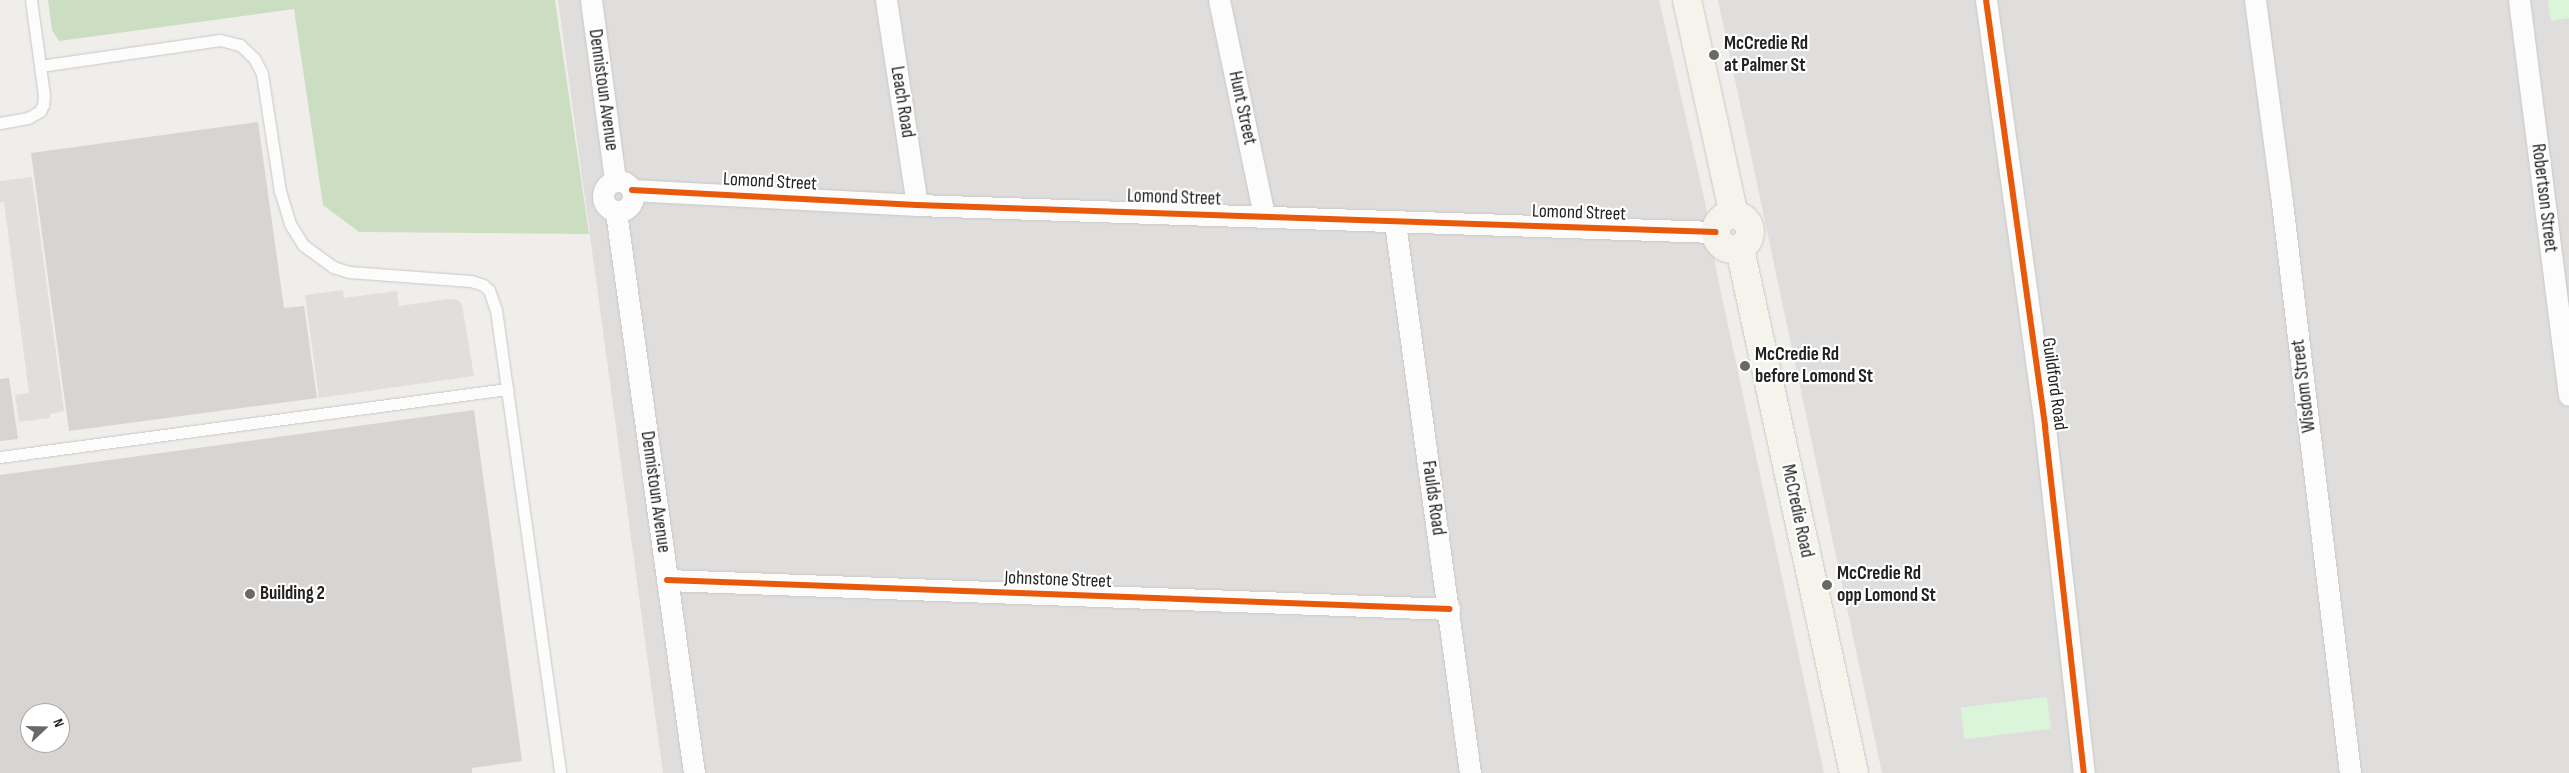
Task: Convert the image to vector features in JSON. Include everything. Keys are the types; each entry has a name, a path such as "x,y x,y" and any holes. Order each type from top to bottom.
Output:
{"main road":[{"path":"1686,0 1725,224"},
{"name":"McCredie Road","path":"1725,224 1746,220 1751,230 1748,241 1740,248 1854,773"}],"street":[{"name":"Dennistoun Avenue","path":"591,0 624,185 633,195 630,205 616,212 694,773"},
{"name":"Leach Road","path":"886,0 917,205"},
{"name":"Hunt Street","path":"1219,0 1264,215"},
{"name":"Guildford Road","path":"1986,0 2045,427 2084,773"},
{"name":"Wisdom Street","path":"2255,0 2282,204 2350,773"},
{"name":"Robertson Street","path":"2519,0 2569,396"},
{"name":"Lomond Street","path":"624,185 917,205 1264,215 1395,223 1725,224"},
{"name":"Faulds Road","path":"1395,223 1470,773"},
{"name":"Johnstone Street","path":"667,580 1449,609"}],"lane":[{"path":"0,123 28,118 40,111 44,95 31,0"},
{"path":"40,66 220,40 240,45 254,58 262,74 280,191 296,236 320,259 333,267 349,272 471,281 483,285 489,290 496,310 560,773"},
{"path":"0,457 507,388"}],"shaded area":[{"path":"558,0 1659,0 1705,202 1717,274 1824,773 663,773"},
{"path":"1718,0 2569,0 2569,773 1882,773"},
{"path":"32,177 64,411 50,414 50,418 19,422 15,395 29,393 4,202 0,202 0,181"},
{"path":"343,290 344,298 397,291 399,306 449,299 458,300 462,305 474,376 319,398 305,295"}],"green space":[{"path":"48,0 555,0 589,234 359,232 323,205 294,9 59,41 52,30"},
{"path":"2548,0 2569,0 2569,18 2551,21"},
{"path":"2047,697 2051,729 1965,739 1961,708"}],"building":[{"path":"258,122 284,308 304,306 317,398 69,431 31,153"},
{"path":"9,378 18,439 0,441 0,379"},
{"name":"Building 2","path":"474,410 522,761 472,768 472,773 0,773 0,475"}],"cycle path":[{"path":"1986,0 2045,427 2084,773"},
{"path":"632,190 917,205 1716,232"},
{"path":"667,580 1449,609"}],"place":[{"name":"McCredie Rd at Palmer St","path":"1714,55"},
{"name":"McCredie Rd before Lomond St","path":"1745,366"},
{"name":"McCredie Rd opp Lomond St","path":"1827,585"},
{"name":"Building 2","path":"250,594"}]}
